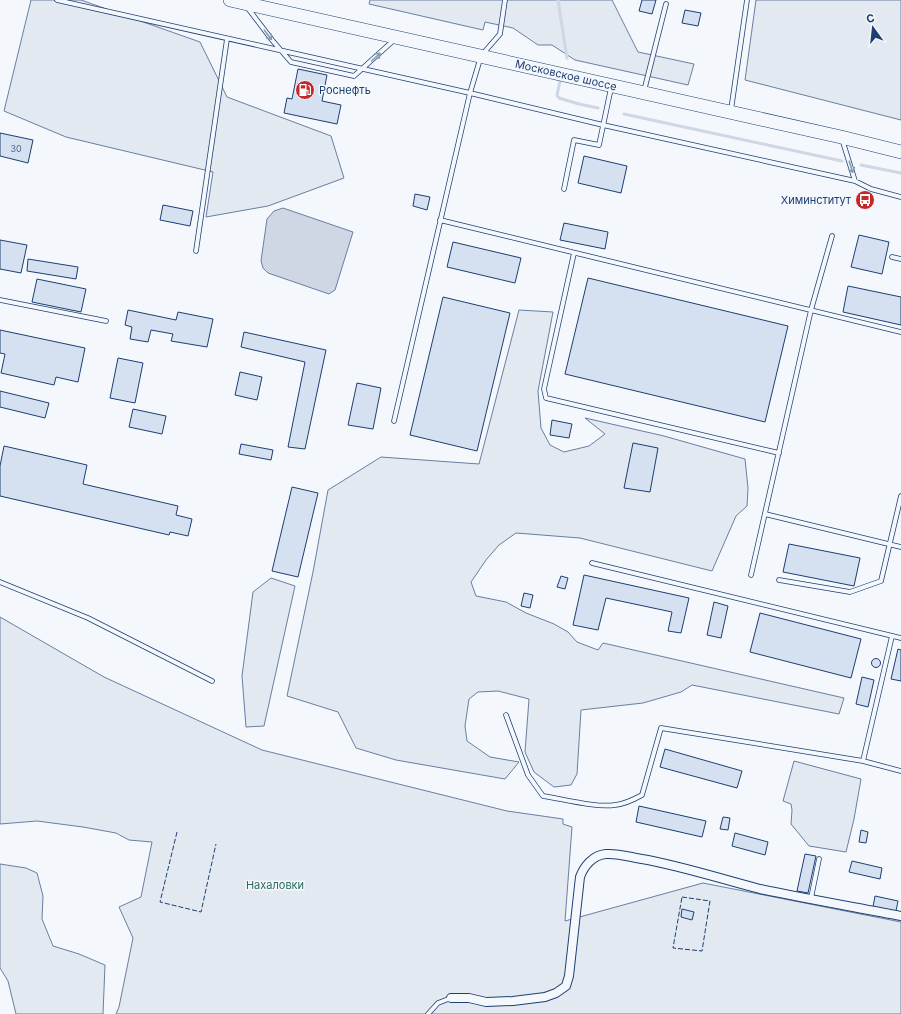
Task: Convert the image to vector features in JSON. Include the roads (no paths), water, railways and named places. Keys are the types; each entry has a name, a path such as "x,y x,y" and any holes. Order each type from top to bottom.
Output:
{"main road":[{"name":"Московское шоссе","path":"230,0 731,112 901,152"}],"street":[{"path":"451,998 469,998 486,1002 512,1001 545,997 556,993 566,986 570,976 580,877 583,869 595,857 605,854 622,855 671,864 760,888 901,916"}],"lane":[{"path":"57,0 282,52 470,93 603,125 856,181 871,189 901,197"},
{"path":"394,421 470,93 481,56 500,34 505,0"},
{"path":"731,112 747,0"},
{"path":"244,3 291,62 354,76 397,38"},
{"path":"644,93 666,4"},
{"path":"196,252 227,39"},
{"path":"564,189 574,140 599,145 612,86"},
{"path":"841,137 856,181"},
{"path":"440,220 901,332"},
{"path":"751,575 811,310 832,236"},
{"path":"574,252 544,389 546,398 779,453"},
{"path":"892,257 901,259"},
{"path":"0,300 106,321"},
{"path":"780,580 850,592 881,581 901,496"},
{"path":"765,514 901,547"},
{"path":"592,563 901,638"},
{"path":"0,582 88,618 212,681"},
{"path":"863,762 892,636"},
{"path":"506,715 528,775 543,796 587,804 614,806 630,802 642,795 661,728 863,762 901,771"},
{"path":"811,898 819,859"},
{"path":"428,1014 438,1003 451,998"}],"waterway":[{"path":"558,0 567,58"},
{"path":"560,81 557,95 559,98 598,108"},
{"path":"624,114 842,161"},
{"path":"861,165 901,173"}],"place":[{"name":"Роснефть","path":"305,90"},
{"name":"Химинститут","path":"865,200"}],"park label":[{"name":"Нахаловки","path":"275,885"}]}
